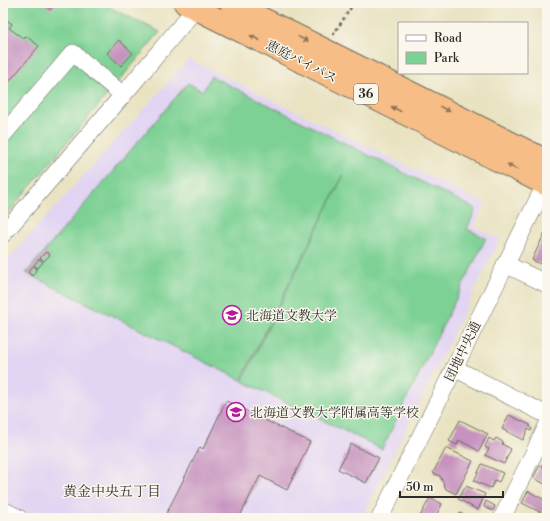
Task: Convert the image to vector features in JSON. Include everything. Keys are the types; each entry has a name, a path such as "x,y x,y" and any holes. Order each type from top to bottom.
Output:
{"highway":[{"name":"恵庭バイパス","path":"231,3 547,161"},
{"name":"恵庭バイパス","path":"190,6 547,183"}],"street":[{"path":"3,234 123,95 190,6"},
{"path":"3,135 73,53 123,95"},
{"name":"団地中央通","path":"380,518 505,264 547,183"},
{"path":"505,264 547,284"},
{"path":"454,368 547,415"},
{"path":"502,518 547,426"},
{"path":"3,510 19,518"}],"path":[{"path":"324,49 354,3"}],"shaded area":[{"name":"北海道文教大学","path":"189,59 485,204 474,227 500,239 362,518 3,518 3,265"}],"green space":[{"path":"3,3 101,3 160,32 3,219"},
{"name":"北海道文教大学","path":"211,76 476,209 467,229 486,238 382,449 242,381 344,174 241,380 26,273 188,83 203,91"}],"building":[{"path":"48,3 56,4 50,10 46,6"},
{"path":"3,17 12,24 9,28 24,39 26,36 39,46 3,89"},
{"path":"119,40 133,53 121,66 107,53"},
{"path":"545,232 547,233 547,267 532,260"},
{"path":"46,252 50,255 44,261 40,258"},
{"path":"39,259 43,262 38,268 34,265"},
{"path":"33,266 37,269 32,276 28,272"},
{"path":"226,401 310,442 287,490 260,476 239,518 164,518 200,447 203,449"},
{"path":"509,415 530,425 532,429 531,431 528,429 523,440 502,429"},
{"path":"460,420 488,434 479,451 459,440 457,445 449,441"},
{"path":"489,438 494,441 496,438 503,442 502,444 511,449 504,464 485,455 489,449 485,447"},
{"path":"351,444 379,458 366,483 338,469"},
{"path":"446,448 473,461 456,494 446,489 440,476 433,473"},
{"path":"482,464 503,473 499,482 495,480 491,488 474,481"},
{"path":"540,465 547,468 547,485 533,478"},
{"path":"466,486 485,494 478,510 458,499"},
{"path":"528,491 547,501 542,513 522,503"},
{"path":"430,498 442,504 435,518 423,518 420,516"},
{"path":"486,501 495,506 493,511 484,507"},
{"path":"460,513 471,518 458,518"}],"place":[{"name":"北海道文教大学","path":"232,315"},
{"name":"北海道文教大学附属高等学校","path":"236,412"}],"district":[{"name":"黄金中央五丁目","path":"112,491"}]}
